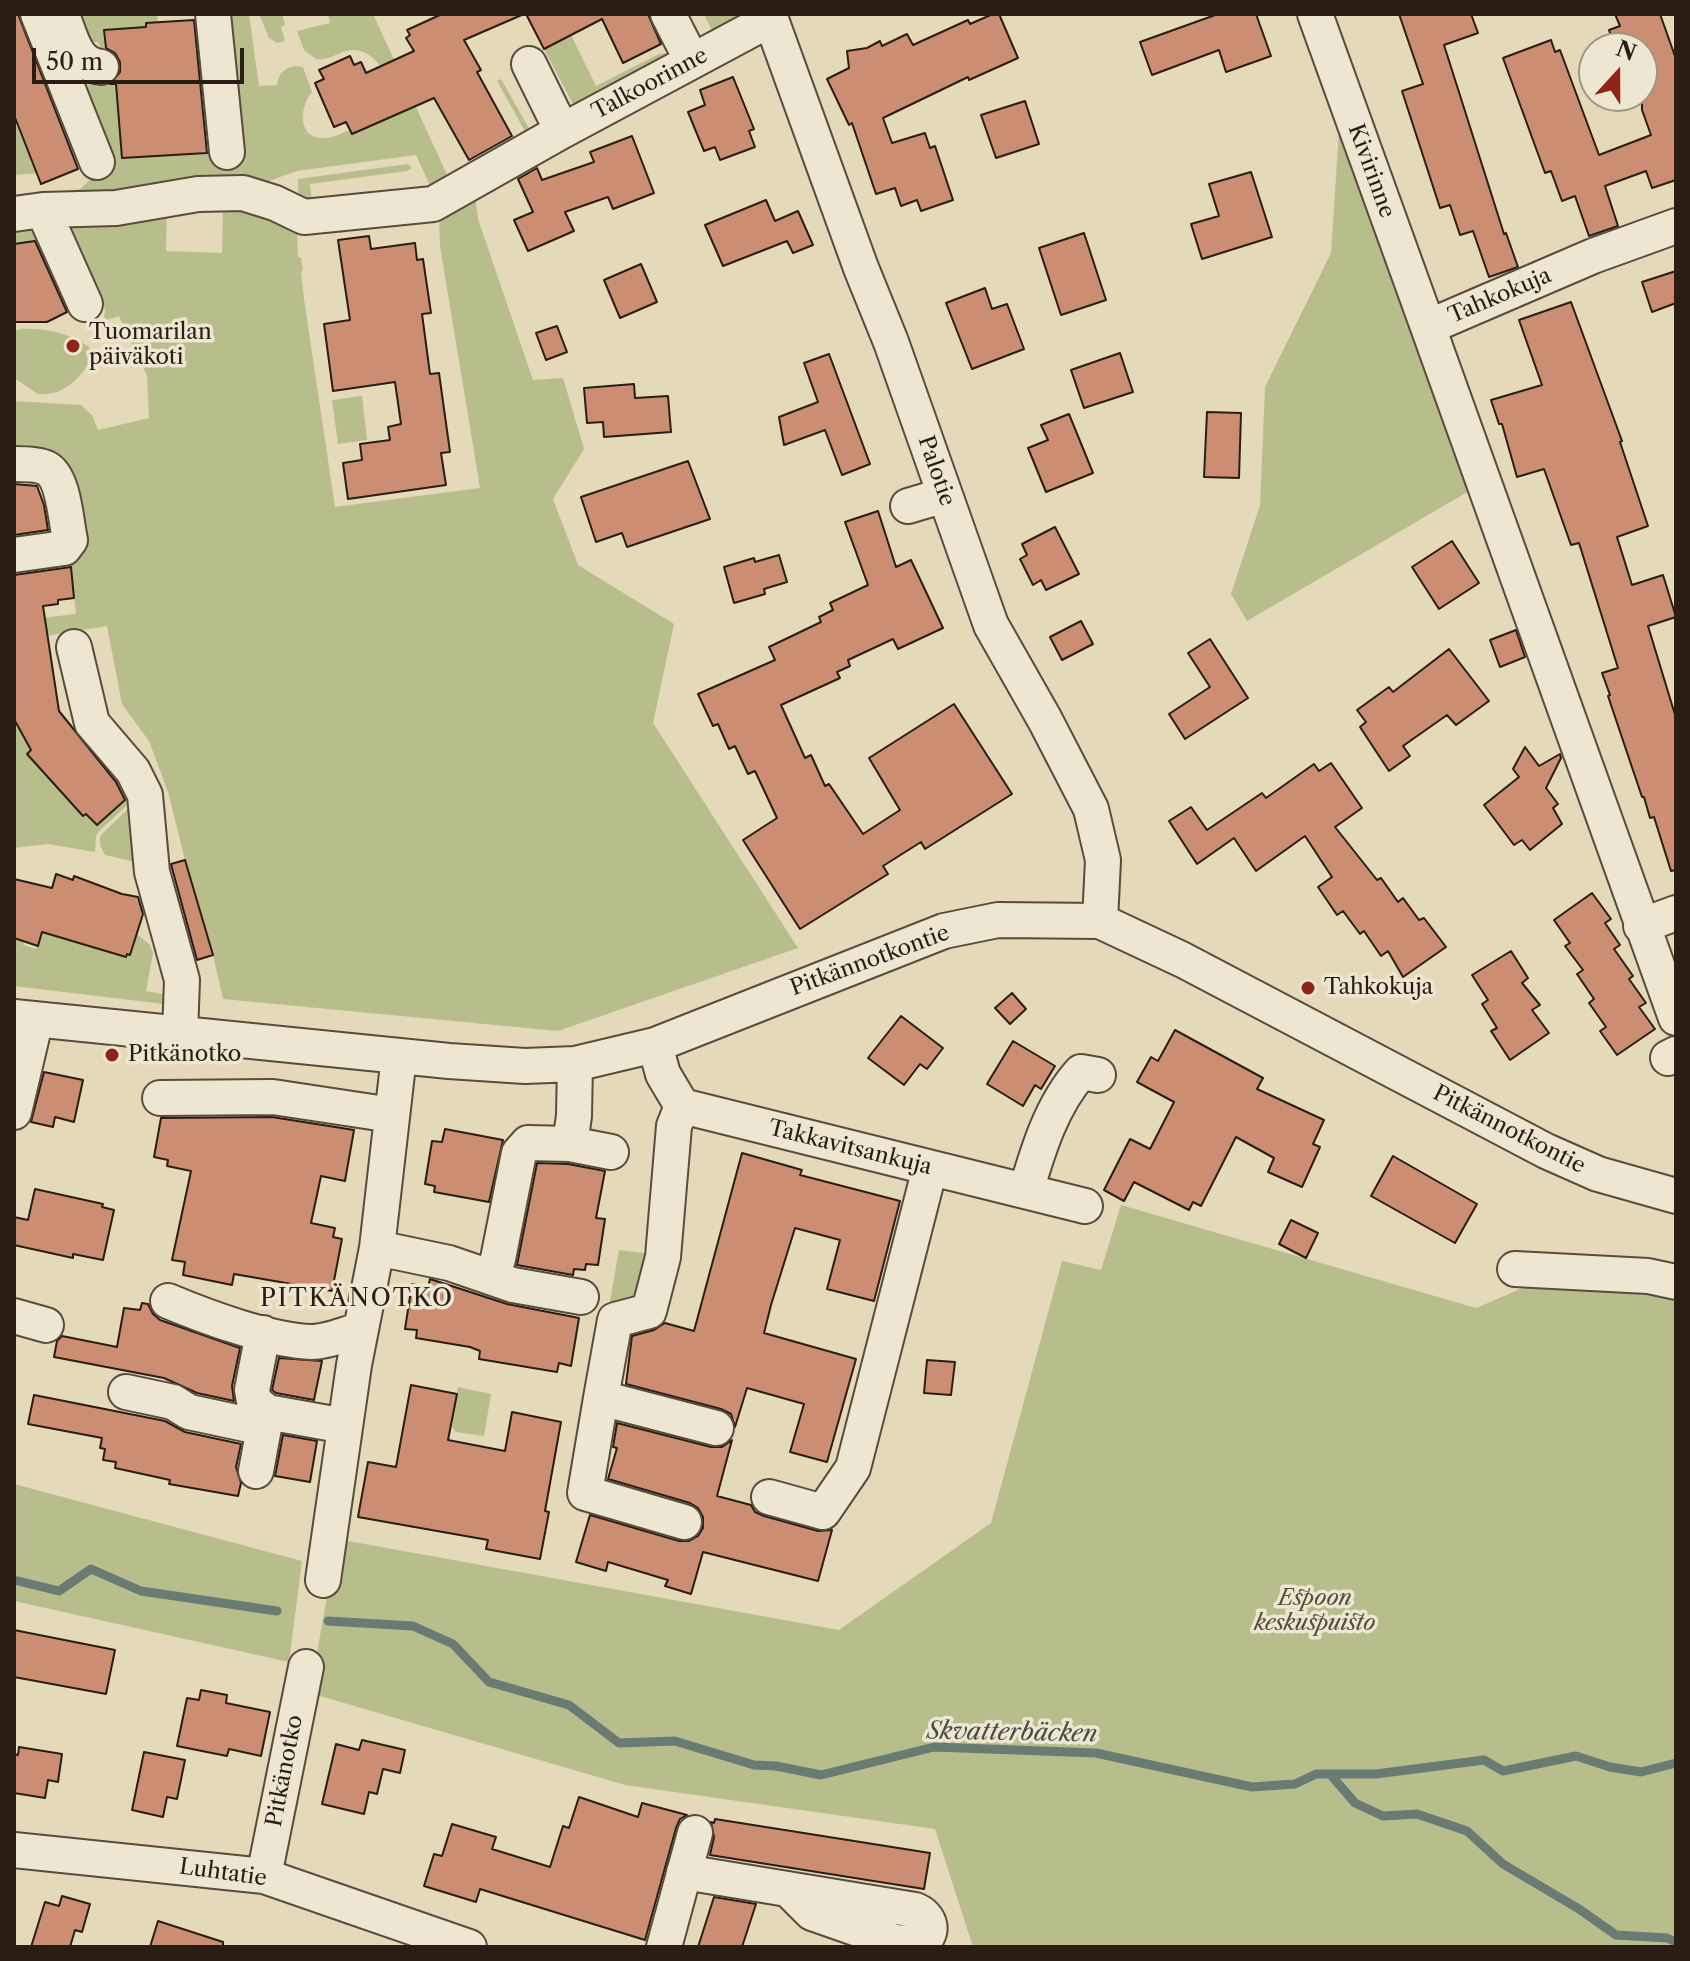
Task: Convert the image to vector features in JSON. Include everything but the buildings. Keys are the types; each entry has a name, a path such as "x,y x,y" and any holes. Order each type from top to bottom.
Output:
{"street":[{"path":"38,14 97,162"},
{"path":"61,14 80,59 90,66 101,67"},
{"path":"213,14 227,152"},
{"path":"668,14 692,61"},
{"name":"Kivirinne","path":"1315,14 1428,327"},
{"name":"Talkoorinne","path":"29,212 116,208 198,194 243,193 275,203 304,217 433,204 770,17"},
{"name":"Palotie","path":"770,17 991,625 1091,809 1103,860 1100,921"},
{"path":"529,64 562,131"},
{"path":"29,212 85,304"},
{"name":"Tahkokuja","path":"1676,226 1593,256 1428,327 1676,1018"},
{"path":"14,464 45,467 59,482 70,540 64,548 14,555"},
{"path":"908,506 945,495"},
{"path":"74,647 92,723 133,771 145,795 152,872 182,980 180,1034"},
{"path":"1641,926 1676,913"},
{"name":"Pitkännotkontie","path":"25,1018 399,1056 525,1066 575,1064 655,1045 944,931 998,920 1100,921 1183,960 1546,1151 1598,1174 1676,1196"},
{"path":"14,1112 25,1018"},
{"path":"655,1045 663,1074 682,1106 674,1126 663,1257 649,1311 615,1320 585,1493 684,1522"},
{"path":"323,1580 360,1330 377,1248 399,1056"},
{"path":"570,1144 575,1064"},
{"path":"1026,1191 1040,1143 1069,1085 1081,1072 1098,1075"},
{"path":"160,1098 273,1097 392,1115"},
{"name":"Takkavitsankuja","path":"682,1106 1085,1206"},
{"path":"491,1277 498,1259 519,1153 528,1143 570,1144 611,1152"},
{"path":"769,1497 823,1512 853,1468 930,1168"},
{"path":"377,1248 449,1263 513,1285 581,1297"},
{"path":"1515,1269 1648,1276 1676,1282"},
{"path":"168,1301 200,1315 263,1333 313,1342 360,1330"},
{"path":"256,1471 265,1420 254,1401 252,1390 263,1333"},
{"path":"126,1392 173,1402 189,1412 345,1426"},
{"path":"601,1398 716,1428"},
{"name":"Pitkänotko","path":"264,1876 306,1667"},
{"path":"664,1947 695,1833"},
{"name":"Luhtatie","path":"14,1850 264,1876 469,1947"},
{"path":"684,1872 788,1889"}],"green space":[{"path":"75,14 157,14 158,23 146,24 150,91 163,155 214,153 223,14 249,14 259,86 277,85 285,70 303,67 312,92 303,114 309,134 325,138 350,130 352,134 401,112 394,92 376,61 358,50 316,59 304,50 297,31 330,23 328,14 373,14 450,181 433,192 416,155 297,171 266,182 14,198 80,189 91,179 87,166 82,85 125,83 123,63 108,64 98,42 80,42"},
{"path":"259,14 282,14 285,25 281,27 285,41 277,43 269,38"},
{"path":"735,14 735,23 714,34 705,17"},
{"path":"571,35 596,86 659,54 670,53 675,61 592,107 586,97 573,104 544,49"},
{"path":"501,79 531,132 527,135 497,81"},
{"path":"14,115 37,173 14,175"},
{"path":"1339,131 1469,491 1247,621 1231,594 1260,505 1265,387 1331,253"},
{"path":"408,164 412,168 407,171 310,184 312,204 299,206 298,179"},
{"path":"475,194 478,219 533,380 563,378 584,449 553,499 578,565 674,624 653,723 798,948 558,1031 223,999 168,792 149,741 122,704 107,626 14,641 14,621 76,614 61,478 14,461 14,401 81,405 92,415 98,430 149,418 147,376 119,316 104,321 105,309 57,226 167,206 166,251 222,253 223,207 237,202 297,227 298,257 301,258 303,270 304,299 335,507 480,488 440,246 439,215"},
{"path":"36,217 44,241 14,244 14,220"},
{"path":"14,331 64,334 89,347 91,360 81,374 63,389 38,394 14,378"},
{"path":"362,396 367,440 338,444 332,400"},
{"path":"14,719 31,750 27,754 96,825 131,794 135,798 99,831 95,852 48,844 14,848"},
{"path":"134,803 135,862 105,855 100,836"},
{"path":"43,928 126,957 137,934 150,945 153,953 146,991 173,996 172,1005 14,986 14,938 36,949"},
{"name":"Espoon keskuspuisto","path":"1121,1205 1476,1308 1525,1287 1618,1285 1676,1292 1676,1947 973,1947 935,1829 625,1785 310,1693 337,1539 839,1630 991,1523 1062,1261 1101,1270"},
{"path":"619,1250 644,1253 651,1260 650,1288 613,1314 608,1313"},
{"path":"458,1387 491,1394 484,1436 456,1432 452,1427"},
{"path":"14,1484 302,1561 289,1662 14,1601"}],"waterway":[{"name":"Skvatterbäcken","path":"14,1580 59,1591 91,1569 141,1591 277,1611"},
{"name":"Skvatterbäcken","path":"328,1621 413,1626 453,1644 489,1682 569,1705 619,1743 675,1741 754,1765 821,1775 934,1747 1096,1753 1252,1787 1295,1784 1316,1774 1376,1774 1484,1760 1503,1771 1576,1756 1610,1767 1641,1772 1676,1763"},
{"path":"1330,1774 1355,1803 1383,1816 1417,1814 1467,1831 1503,1864 1616,1935 1667,1938 1676,1942"}],"place":[{"name":"Tuomarilan päiväkoti","path":"73,346"},
{"name":"Tahkokuja","path":"1308,988"},
{"name":"Pitkänotko","path":"112,1055"}],"district":[{"name":"PITKÄNOTKO","path":"357,1299"}]}
